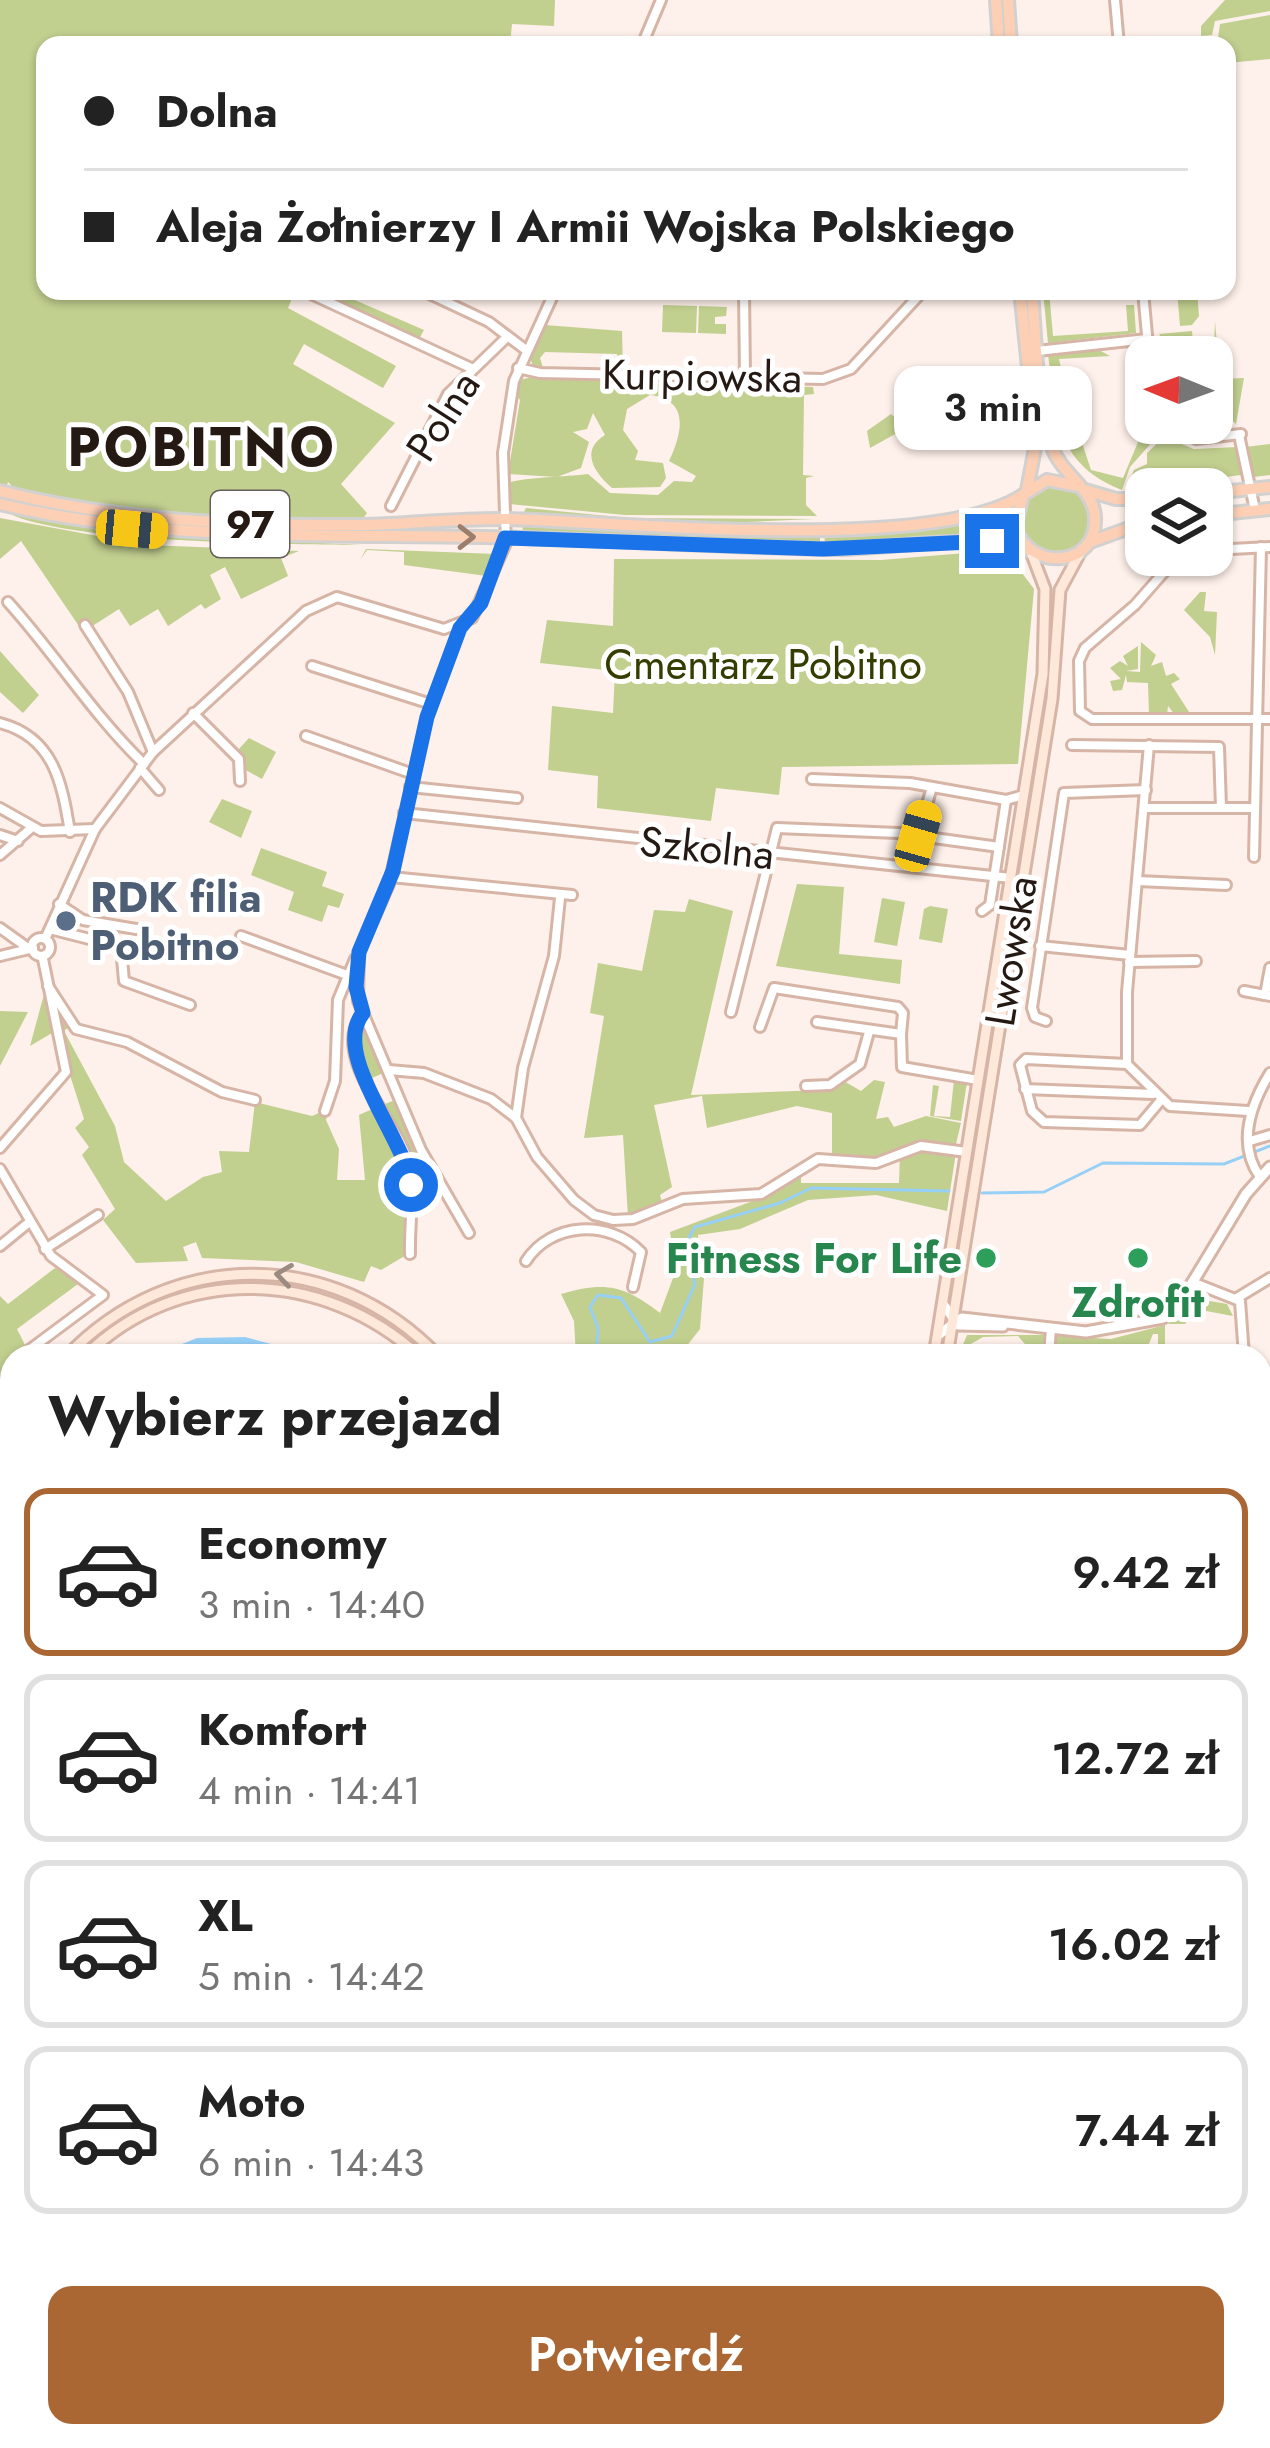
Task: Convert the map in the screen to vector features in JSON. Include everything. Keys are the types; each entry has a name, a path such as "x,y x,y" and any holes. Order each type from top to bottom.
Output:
{"main road":[{"path":"1000,36 1005,2"},
{"path":"1005,2 1010,36"},
{"path":"1020,300 1036,448 1015,521 1030,551 1057,560 1125,531"},
{"path":"1033,300 1052,447 1095,517 1085,547"},
{"path":"1025,492 1048,479 1105,498 1125,498"},
{"path":"1233,491 1270,487"},
{"name":"97","path":"0,491 93,511 193,522 368,525 502,519 663,528 888,525 976,516 1025,492"},
{"name":"97","path":"0,504 183,534 823,549 985,541 1030,551"},
{"path":"1233,512 1270,508"},
{"name":"Lwowska","path":"949,1344 1054,684 1060,593 1085,547"},
{"name":"Lwowska","path":"936,1344 1024,795 1045,628 1045,590 1030,551"},
{"path":"978,1080 986,1086 988,1100"},
{"path":"80,1344 103,1322 152,1293 211,1276 262,1272 323,1282 359,1296 393,1316 424,1344"},
{"path":"99,1344 143,1313 195,1294 274,1288 354,1309 402,1344"}],"street":[{"path":"646,36 661,0"},
{"path":"1115,0 1118,36"},
{"path":"324,300 471,368"},
{"name":"Polna","path":"442,300 489,322 526,350"},
{"path":"325,1111 334,1090 338,1005 391,877 431,704 460,628 481,603 505,538 506,429 518,368 551,300"},
{"path":"744,300 745,376"},
{"name":"Kurpiowska","path":"518,368 539,373 823,379 844,373 914,300"},
{"path":"1144,300 1147,336"},
{"name":"Polna","path":"392,506 446,396 507,337"},
{"path":"1037,352 1125,342"},
{"path":"1233,436 1240,435 1255,510"},
{"path":"1233,549 1266,547 1254,857"},
{"path":"1161,576 1136,605 1085,648 1079,661 1083,716 1270,719"},
{"path":"0,1148 65,1072 43,959 48,933 95,830 153,752 327,598 345,598 444,629 460,628"},
{"path":"8,602 66,669 93,715 159,790"},
{"path":"85,625 128,692 153,752"},
{"path":"312,666 431,704"},
{"path":"193,713 236,754 240,782"},
{"path":"0,723 22,729 49,754 70,832"},
{"path":"306,736 413,774"},
{"path":"1072,745 1219,747 1221,808"},
{"path":"1127,1064 1130,958 1149,746"},
{"path":"812,779 932,787 1006,800 1024,795"},
{"path":"410,787 517,798"},
{"path":"918,836 932,787"},
{"path":"1046,1021 1035,1017 1032,1008 1064,793 1071,788 1146,790"},
{"name":"Lwowska","path":"982,911 989,908 1006,800"},
{"path":"0,808 31,829 95,830"},
{"path":"1145,808 1254,808"},
{"name":"Szkolna","path":"404,813 1011,878"},
{"path":"731,1012 777,828 918,836 1000,847"},
{"path":"0,855 31,829"},
{"path":"0,835 18,842"},
{"path":"391,877 572,896"},
{"path":"1138,881 1226,885"},
{"path":"516,1118 523,1068 554,956 560,898"},
{"path":"59,904 83,920 136,929"},
{"path":"0,928 43,959"},
{"path":"0,956 31,948 48,933"},
{"path":"48,933 121,947 122,980 190,1005"},
{"path":"241,936 347,975"},
{"path":"1040,946 1196,961"},
{"path":"359,952 356,987 363,1013 421,1150 469,1233"},
{"path":"1244,991 1268,995 1270,968"},
{"path":"48,986 76,1029 128,1042 217,1089 255,1100"},
{"path":"760,1027 771,989 776,988 898,1007 903,1013 902,1067 978,1080"},
{"path":"363,1013 356,1028 356,1060 409,1167 410,1254"},
{"path":"817,1022 901,1034"},
{"path":"806,1086 830,1085 855,1069 862,1060 868,1032"},
{"path":"1158,1097 1140,1125 1044,1122 1034,1114 1020,1065 1026,1059 1127,1064 1158,1097 1180,1109 1248,1112"},
{"path":"388,1070 417,1072 480,1092 516,1118 539,1161 589,1213 625,1220 682,1199 761,1194 818,1159 876,1163 921,1146 967,1152"},
{"path":"1260,1177 1252,1160 1248,1112 1270,1073"},
{"path":"1025,1089 1158,1097"},
{"path":"1250,1144 1270,1135"},
{"path":"952,1321 1100,1332 1148,1324 1174,1309 1270,1167"},
{"path":"0,1168 45,1249 58,1265 103,1295 40,1344"},
{"path":"584,1227 589,1213"},
{"path":"45,1249 98,1215"},
{"path":"621,1236 625,1220"},
{"path":"0,1246 27,1224"},
{"path":"526,1261 537,1245 584,1227 621,1236 641,1252 633,1287"},
{"path":"1237,1298 1270,1278"},
{"path":"1192,1282 1237,1298 1243,1311 1244,1344"},
{"path":"956,1302 966,1323"},
{"path":"943,1304 952,1321"},
{"path":"938,1335 952,1321"},
{"path":"952,1344 966,1323"},
{"path":"1050,1344 1051,1328"}],"green space":[{"path":"0,0 555,0 554,26 512,24 511,36 36,36 36,300 291,300 288,308 396,366 383,388 304,344 293,364 395,423 341,484 367,513 362,520 189,517 17,491 8,482 6,488 0,487"},
{"path":"1225,0 1270,0 1270,11 1215,21 1212,35 1201,36 1201,26"},
{"path":"1270,15 1270,59 1236,62 1236,36 1218,36 1220,24"},
{"path":"326,300 355,300 424,330 419,339"},
{"path":"1044,300 1050,300 1053,336 1128,331 1126,305 1134,305 1136,333 1048,343"},
{"path":"1178,300 1198,300 1199,316 1192,325 1180,326"},
{"path":"663,305 697,306 696,333 662,332"},
{"path":"699,306 727,307 726,316 715,317 715,324 726,324 726,334 698,333"},
{"path":"545,325 622,331 623,369 618,369 617,354 545,352 540,358 543,368 533,366 529,355"},
{"path":"1192,331 1192,336 1160,336"},
{"path":"1095,348 1110,356 1059,359 1067,393 1053,395 1048,354"},
{"path":"535,376 738,385 741,380 743,385 757,381 779,386 782,381 784,386 813,387 814,394 804,395 803,475 814,476 806,478 806,505 817,516 625,515 509,504 507,483 554,477 508,474 520,380","holes":["650,395 664,398 678,413 679,432 669,461 696,476 692,482 674,481 658,495 610,493 588,474 558,477 581,468 589,442 573,432 587,429 593,413 605,435 593,448 592,462 606,482 612,488 660,487 666,478 663,463 635,460 638,451 623,430 627,409"]},
{"path":"1233,378 1244,378 1236,424"},
{"path":"1067,397 1091,470 1123,478 1125,473 1122,490 1094,475 1074,455 1061,430 1054,399"},
{"path":"891,414 906,428 870,448 867,431"},
{"path":"958,424 959,441 927,442 927,425"},
{"path":"1137,444 1150,444 1130,467"},
{"path":"1157,444 1194,449 1237,447 1241,475 1233,476 1233,468 1138,468 1147,464 1147,453"},
{"path":"1270,444 1270,475 1254,477 1245,447"},
{"path":"1056,485 1081,495 1091,520 1081,545 1056,555 1031,545 1021,520 1031,495"},
{"path":"0,508 144,534 361,545 116,535 26,520"},
{"path":"526,508 629,518 814,519 704,524 523,514"},
{"path":"995,516 997,537 825,545 824,531 918,528"},
{"path":"0,518 146,545 299,551 281,558 288,576 241,599 225,567 210,575 221,599 205,609 201,604 168,626 158,609 130,626 119,609 83,632 21,541 0,559"},
{"path":"523,526 820,531 820,545 522,535"},
{"path":"366,549 496,554 487,576 404,565 404,552 367,550 360,560"},
{"name":"Cmentarz Pobitno","path":"990,551 1016,565 1034,589 1018,764 782,767 779,795 716,788 711,821 597,808 598,776 548,770 552,706 613,713 615,671 540,663 547,620 613,626 614,559 881,560"},
{"path":"1200,592 1206,592 1204,611 1217,612 1215,655 1210,637 1184,610"},
{"path":"1141,642 1156,655 1151,666 1162,662 1166,676 1174,673 1180,679 1171,684 1191,715 1175,715 1168,706 1167,715 1149,715 1148,683 1127,682 1126,675 1122,690 1113,691 1110,681 1121,679 1110,668 1120,661 1128,666 1123,656 1138,646 1138,669 1126,671 1140,672"},
{"path":"0,651 39,695 23,713 0,692"},
{"path":"1039,725 1043,726 1011,933 1006,932"},
{"path":"1051,727 1023,931 1017,939"},
{"path":"249,738 276,752 262,779 242,768 238,750"},
{"path":"222,799 252,811 241,838 209,822"},
{"path":"261,848 327,872 322,886 344,894 339,908 328,905 322,922 288,910 294,892 251,875"},
{"path":"797,884 844,887 839,954 902,960 900,984 776,966"},
{"path":"882,898 905,902 897,946 874,942"},
{"path":"689,899 733,911 691,1095 822,1090 842,1080 861,1091 874,1080 885,1082 876,1119 888,1117 894,1127 926,1116 961,1123 955,1148 913,1146 864,1159 845,1158 832,1155 832,1113 797,1106 707,1128 702,1096 654,1105 672,1187 660,1195 662,1202 628,1217 623,1135 584,1138 604,1016 590,1013 598,963 642,971 654,910 685,912"},
{"path":"924,909 948,909 942,943 919,939"},
{"path":"1020,945 987,1150 984,1149"},
{"path":"46,987 52,1033 30,1046"},
{"path":"53,1002 70,1026 64,1031 115,1126 124,1162 166,1201 203,1177 222,1172 219,1151 249,1152 255,1102 312,1116 328,1109 326,1120 339,1149 337,1180 365,1180 359,1115 377,1107 405,1158 408,1254 381,1270 371,1266 364,1282 296,1262 202,1258 196,1242 183,1247 188,1261 136,1263 103,1220 115,1209 82,1155 89,1147 75,1128 84,1119 53,1022"},
{"path":"0,1011 28,1012 0,1066"},
{"path":"360,1016 387,1071 368,1080 356,1052"},
{"path":"954,1080 967,1082 961,1121 930,1116 933,1085 939,1086 934,1116 950,1117"},
{"path":"400,1098 426,1162 411,1167 380,1106"},
{"path":"921,1148 956,1152 947,1211 876,1195 808,1200 740,1229 698,1235 699,1251 706,1253 700,1329 688,1344 575,1344 574,1321 561,1294 614,1288 660,1313 676,1270 670,1232 774,1193 801,1168 801,1183 899,1183 900,1153"},
{"path":"55,1268 82,1281 17,1329 24,1344 0,1344 0,1296 8,1304"},
{"path":"1198,1299 1227,1304 1233,1316 1206,1311 1205,1303 1198,1303 1185,1324 1168,1324"},
{"path":"1165,1325 1165,1344 1158,1344 1158,1334 1153,1334 1149,1344 1054,1344 1056,1336 1111,1339"},
{"path":"967,1335 1046,1335 1046,1344 1025,1344 1018,1336 983,1337 963,1344"}],"water":[{"path":"245,1337 272,1344 182,1344 197,1338"}],"waterway":[{"path":"982,1193 1044,1192 1103,1163 1224,1164 1270,1146"},
{"path":"597,1344 598,1328 590,1307 598,1295 621,1298 650,1342 672,1336 695,1284 687,1241 695,1227 780,1203 811,1188 949,1191"}],"place":[{"name":"RDK filia Pobitno","path":"66,921"},
{"name":"Fitness For Life","path":"986,1258"},
{"name":"Zdrofit","path":"1138,1258"}],"district":[{"name":"POBITNO","path":"202,447"}],"route":[{"path":"411,1185 404,1149 356,1060 356,1028 363,1013 357,997 359,952 393,871 431,704 459,641 460,628 481,603 502,556 505,538 823,549 992,541"}]}
